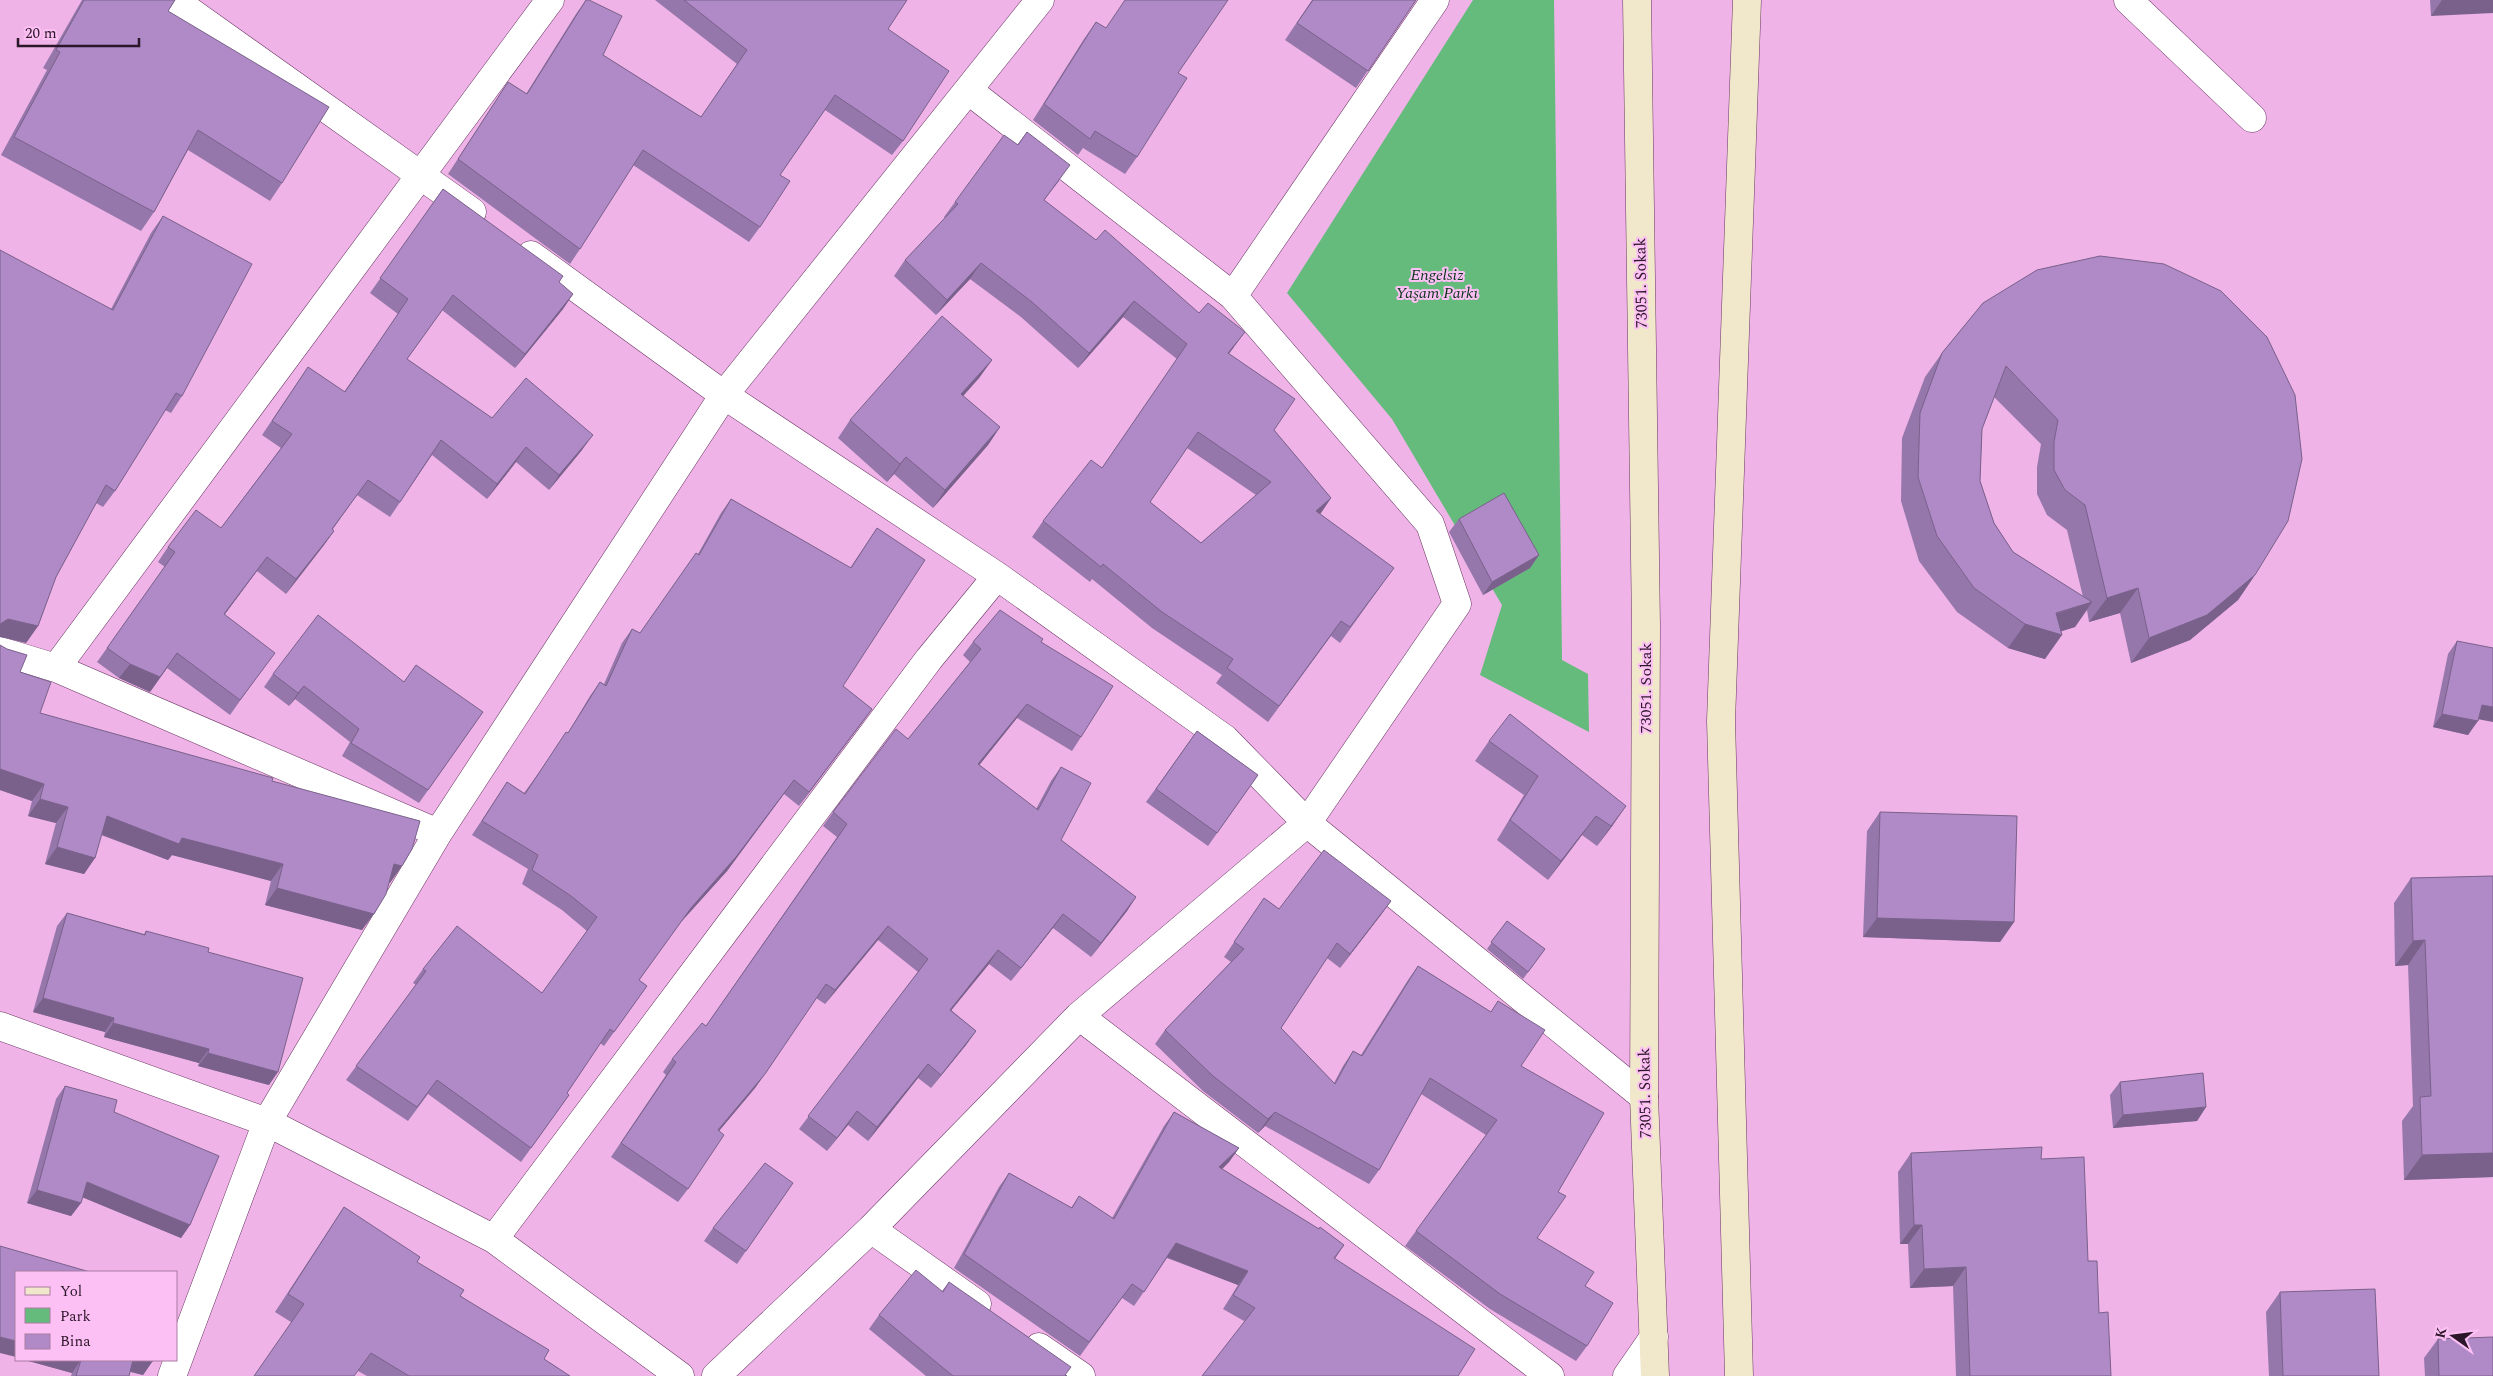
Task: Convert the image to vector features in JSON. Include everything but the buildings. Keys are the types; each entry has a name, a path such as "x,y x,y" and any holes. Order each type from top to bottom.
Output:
{"main road":[{"name":"73051. Sokak","path":"1637,0 1646,626 1644,1097 1655,1376"},
{"path":"1739,1376 1721,721 1747,0"}],"street":[{"path":"174,0 724,395 997,576 1225,739 1307,824 1644,1097"},
{"path":"56,668 550,0"},
{"path":"178,1360 267,1122 438,833 724,395 1040,0"},
{"path":"1233,296 1434,0"},
{"path":"2128,0 2252,118"},
{"path":"716,1376 870,1229 1079,1016 1307,824 1458,604 1430,524 1233,296 968,90"},
{"path":"494,1239 923,667 997,576"},
{"path":"0,651 56,668 438,833"},
{"path":"1079,1016 1550,1376"},
{"path":"0,1026 267,1122 494,1239 680,1376"},
{"path":"870,1229 1081,1376"},
{"path":"1627,1376 1654,1337"},
{"path":"172,1376 178,1361"}],"green space":[{"name":"Engelsiz Yaşam Parkı","path":"1473,0 1554,0 1562,660 1588,674 1589,732 1480,675 1502,605 1392,419 1287,293"}]}
